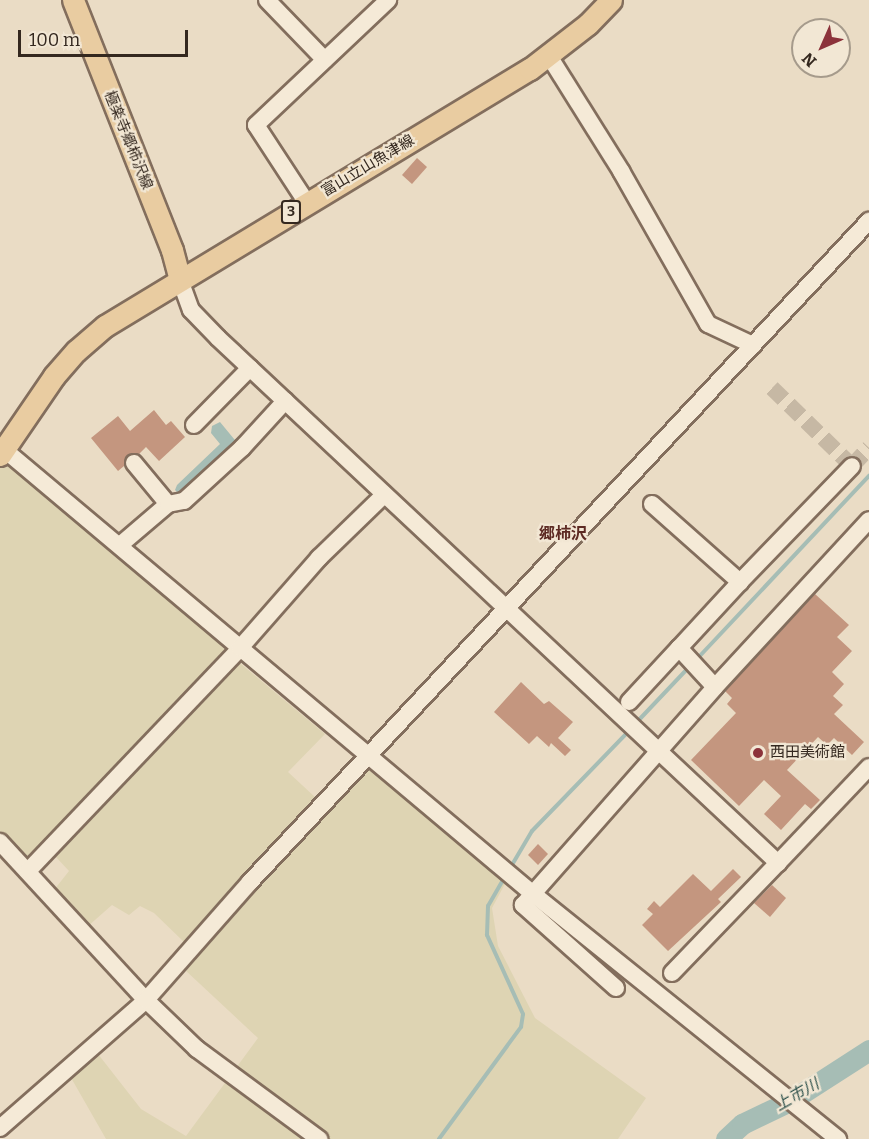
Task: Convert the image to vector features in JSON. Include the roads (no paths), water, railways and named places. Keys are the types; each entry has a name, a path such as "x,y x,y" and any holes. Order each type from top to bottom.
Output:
{"main road":[{"name":"極楽寺郷柿沢線","path":"73,0 172,250 180,280"},
{"name":"富山立山魚津線","path":"1,450 54,376 76,351 105,326 549,56 588,24 611,0"}],"street":[{"path":"267,0 325,60"},
{"path":"307,203 256,125 388,0"},
{"path":"549,56 621,171 708,324 753,345"},
{"path":"0,1128 146,1000 250,882 869,221"},
{"path":"180,280 191,310 249,368 778,863"},
{"path":"195,425 249,368"},
{"path":"120,545 168,504 184,501 242,448 285,401"},
{"path":"1,450 120,545 532,893 838,1139"},
{"path":"134,463 168,504"},
{"path":"629,702 852,466"},
{"path":"28,871 240,648 319,558 384,495"},
{"path":"652,504 740,582"},
{"path":"616,988 523,905 715,687 866,531"},
{"path":"679,648 715,687"},
{"path":"672,973 869,767"},
{"path":"0,842 146,1000 197,1049 319,1139"}],"water":[{"path":"220,422 239,445 182,497 175,490 177,485 220,444 211,433 212,426"}],"waterway":[{"path":"696,660 869,476"},
{"path":"636,723 691,665"},
{"path":"509,870 532,831 629,731"},
{"path":"439,1139 521,1027 523,1014 487,935 488,906 505,876"},
{"name":"上市川","path":"726,1139 742,1124 790,1101 869,1050"}],"tunnel":[{"path":"772,388 852,466 869,448"}],"place":[{"name":"西田美術館","path":"758,753"}],"district":[{"name":"郷柿沢","path":"563,534"}]}
